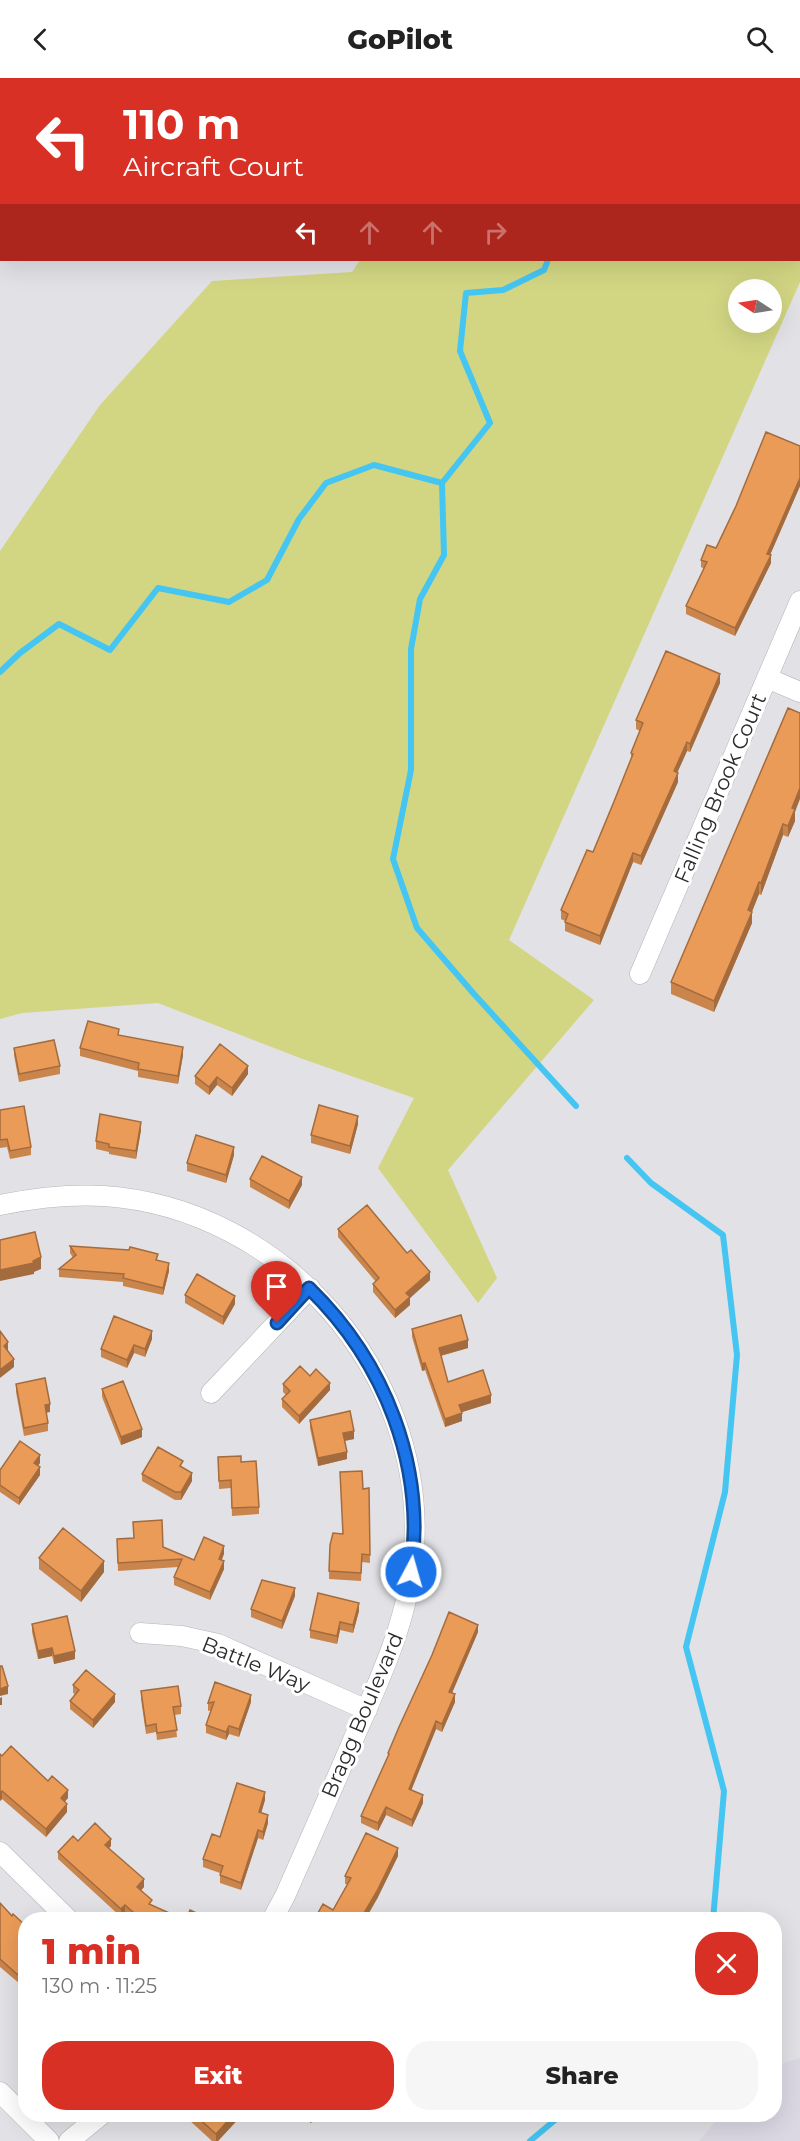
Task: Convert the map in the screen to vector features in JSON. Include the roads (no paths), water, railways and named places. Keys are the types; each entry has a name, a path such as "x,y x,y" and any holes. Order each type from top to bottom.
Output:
{"street":[{"name":"Falling Brook Court","path":"640,974 800,601"},
{"path":"767,678 800,692"},
{"name":"Bragg Boulevard","path":"0,1205 33,1199 105,1196 174,1209 213,1224 250,1243 288,1268 334,1312 374,1372 387,1399 399,1430 409,1470 414,1511 414,1550 408,1595 396,1639 276,1912"},
{"path":"211,1393 309,1288"},
{"name":"Battle Way","path":"140,1633 182,1636 218,1644 366,1710"},
{"path":"0,1852 61,1912"},
{"path":"0,2092 18,2110"},
{"path":"30,2122 49,2141"},
{"path":"69,2141 92,2122"}],"waterway":[{"path":"548,261 544,270 503,290 466,293 460,351 490,423 442,483 444,555 420,599 411,649 411,770 393,859 417,928 576,1106"},
{"path":"0,672 20,653 59,624 110,650 158,588 229,602 267,580 299,519 326,483 374,465 442,483"},
{"path":"627,1158 651,1183 723,1235 737,1355 725,1492 686,1647 724,1791 714,1912"},
{"path":"530,2141 553,2122"}]}
